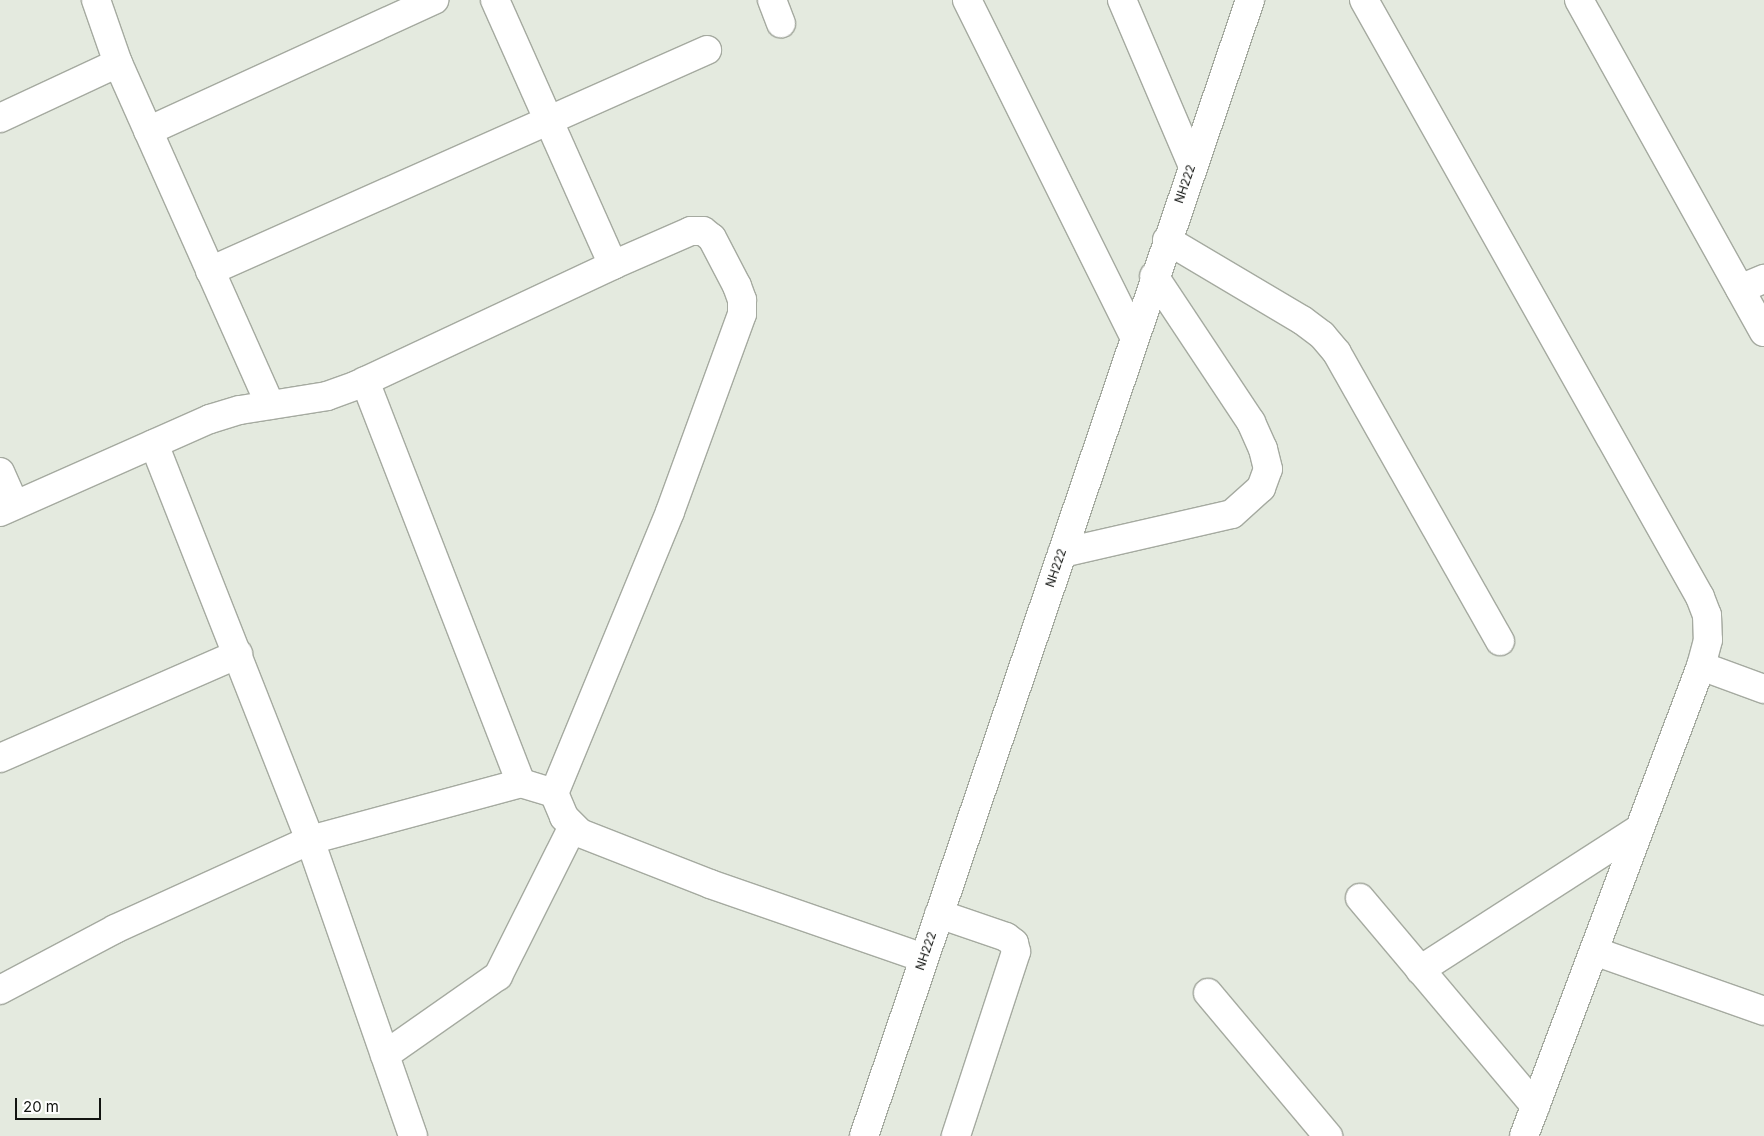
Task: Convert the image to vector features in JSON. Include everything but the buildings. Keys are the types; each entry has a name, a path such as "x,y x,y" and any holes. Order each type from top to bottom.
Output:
{"street":[{"path":"96,0 118,63 270,405"},
{"path":"148,131 434,0"},
{"path":"495,0 613,265"},
{"path":"967,0 1134,336"},
{"path":"1122,0 1192,164"},
{"name":"NH222","path":"864,1136 1192,164 1250,0"},
{"path":"1364,0 1700,597 1707,615 1708,640 1701,666 1637,830 1594,951 1524,1136"},
{"path":"1579,0 1752,284 1764,332"},
{"path":"210,271 549,122 706,50"},
{"path":"0,118 118,63"},
{"path":"0,472 8,509 210,419 270,405 327,396 365,381 613,265 691,231 703,231 712,238 737,286 742,300 742,314 670,512 554,793"},
{"path":"1167,240 1302,320 1322,335 1337,353 1500,641"},
{"path":"1062,553 1232,514 1261,488 1268,469 1263,449 1251,422 1154,276"},
{"path":"365,381 521,783"},
{"path":"154,444 310,840 413,1136"},
{"path":"0,758 238,654"},
{"path":"1701,666 1764,689"},
{"path":"0,990 116,928 310,840 521,783 554,793 572,828 710,884 924,958"},
{"path":"385,1055 498,976 572,828"},
{"path":"1420,970 1637,830"},
{"path":"1360,898 1535,1106"},
{"path":"939,914 1006,937 1014,943 1016,952 956,1136"},
{"path":"1594,951 1764,1011"},
{"path":"1208,993 1328,1136"}]}
